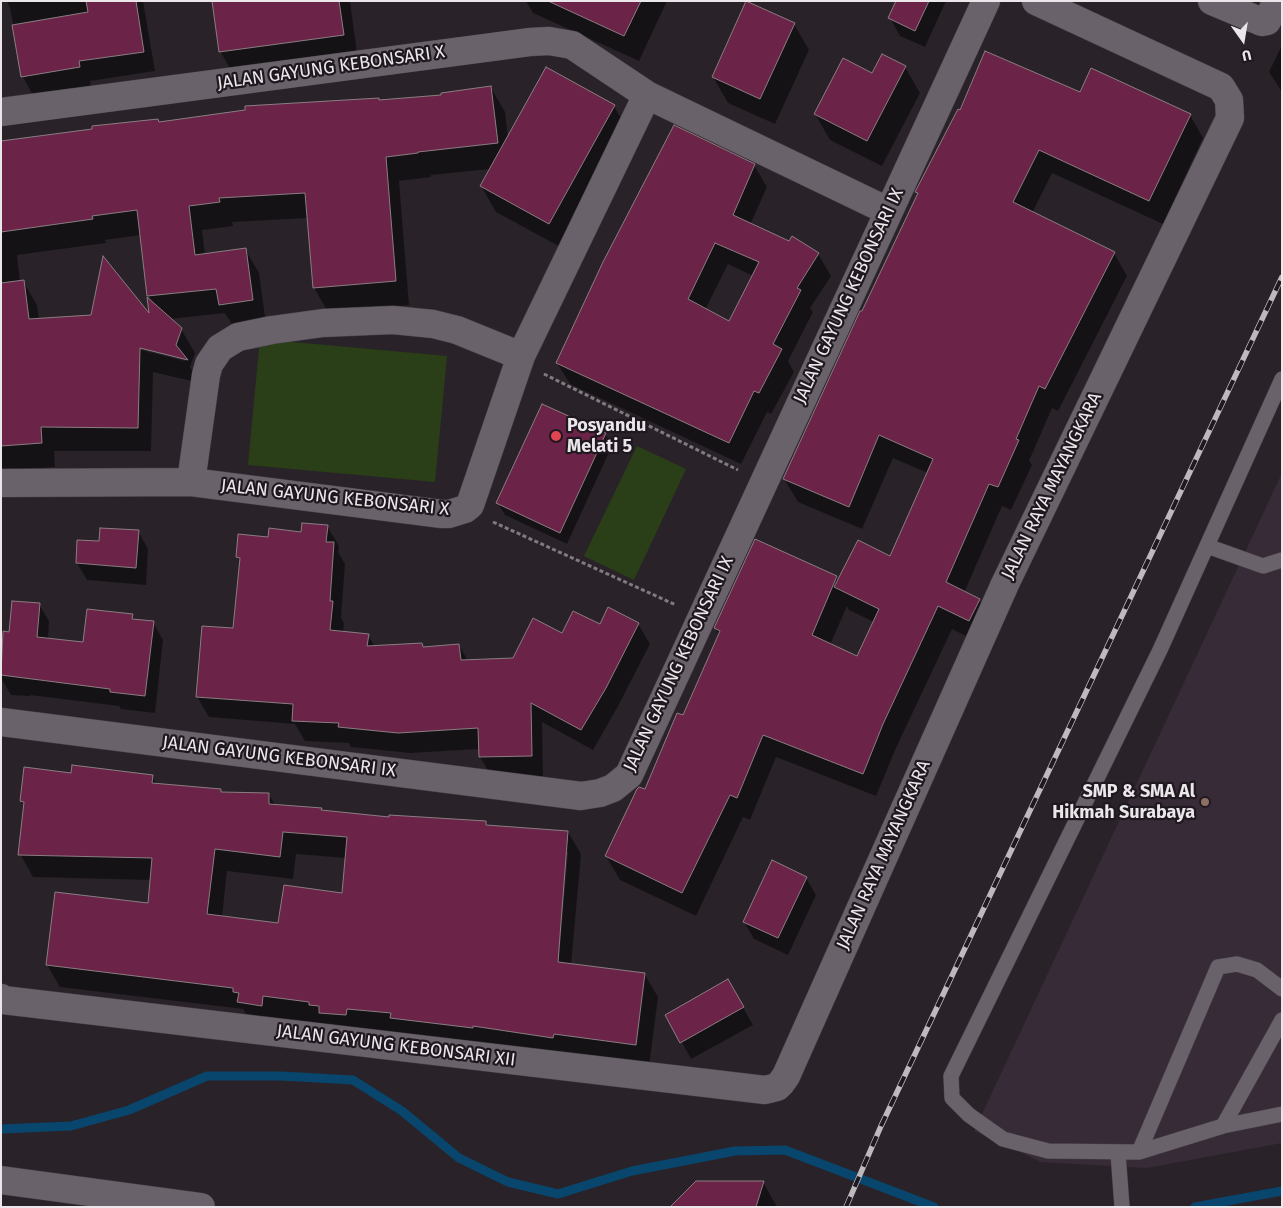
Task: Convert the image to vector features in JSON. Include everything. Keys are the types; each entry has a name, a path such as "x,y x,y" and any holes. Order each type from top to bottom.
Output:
{"street":[{"name":"JALAN GAYUNG KEBONSARI IX","path":"1,722 581,796 600,793 613,788 629,774 986,1"},
{"name":"JALAN RAYA MAYANGKARA","path":"786,1076 1005,584 1230,118 1229,100 1221,87 1036,1"},
{"path":"1212,1 1256,20 1272,11"},
{"name":"JALAN GAYUNG KEBONSARI X","path":"1,112 549,41 572,45 647,94 888,211"},
{"name":"JALAN GAYUNG KEBONSARI X","path":"1,483 191,482 442,514 465,509 470,504 520,359 647,94"},
{"path":"191,482 209,364 220,348 238,337 323,323 393,320 433,324 458,330 520,359"},
{"name":"JALAN GAYUNG KEBONSARI XII","path":"1,998 3,1000 765,1090 777,1086 786,1076"},
{"path":"1,1180 201,1207"}],"lane":[{"path":"1282,379 1160,650 951,1076 952,1098 969,1115 1003,1138 1048,1151 1139,1152 1223,1126 1282,1114"},
{"path":"1207,546 1263,566 1282,560"},
{"path":"1139,1152 1218,967 1237,964 1257,970 1282,989"},
{"path":"1223,1126 1282,1020"},
{"path":"1118,1153 1122,1207"}],"path":[{"path":"520,359 763,483"},
{"path":"465,509 702,617"}],"shaded area":[{"name":"SMP & SMA Al Hikmah Surabaya","path":"1282,473 1282,1143 1147,1168 1041,1162 974,1131"}],"green space":[{"path":"260,339 447,356 435,482 248,465"},
{"path":"637,446 686,469 634,580 584,556"}],"building":[{"path":"86,1 136,1 144,52 79,61 80,67 21,77 12,25 88,12"},
{"path":"212,1 339,1 344,35 219,52"},
{"path":"548,1 641,1 624,36"},
{"path":"746,1 795,23 760,99 712,77"},
{"path":"896,1 929,1 915,31 888,18"},
{"path":"985,51 1080,92 1091,68 1191,114 1149,201 1039,150 1013,202 1115,252 1045,389 1039,386 1016,439 1019,440 998,487 989,484 946,582 980,599 969,621 938,606 883,724 863,774 763,735 737,798 730,795 682,893 605,856 637,789 639,787 645,789 677,713 683,715 720,631 714,628 755,539 837,576 812,635 857,656 879,609 834,587 858,540 890,556 933,459 879,435 849,507 783,479 860,311 862,311 918,193 915,192 958,109 960,110"},
{"path":"882,54 906,66 867,141 814,114 843,58 872,73"},
{"path":"546,67 615,105 549,224 480,186"},
{"path":"491,86 498,143 386,157 396,281 313,288 305,193 219,198 220,202 189,206 195,255 246,248 253,300 219,305 216,289 147,296 137,210 92,216 93,219 1,232 1,141 92,129 92,126 158,119 159,122 245,110 245,106 379,98 379,100 441,95 441,93"},
{"path":"674,125 755,164 733,215 789,241 792,236 819,253 797,288 801,290 773,344 782,349 759,393 754,391 729,443 556,363 603,262","holes":["715,243 759,262 729,321 688,299"]},
{"path":"103,256 149,313 147,297 182,328 176,345 188,360 140,348 138,428 41,427 42,443 1,446 1,283 24,280 29,319 91,315"},
{"path":"542,404 606,433 560,533 496,503"},
{"path":"302,523 328,525 326,542 334,542 330,601 333,601 330,630 369,634 367,646 422,643 423,647 459,644 461,660 513,658 533,618 562,633 573,611 600,624 608,607 639,623 606,688 581,730 531,703 532,756 479,757 478,728 398,733 338,727 339,723 292,721 293,704 196,697 202,626 233,628 240,558 236,557 238,534 268,537 269,528 301,532"},
{"path":"100,528 139,530 136,568 76,563 77,540 99,541"},
{"path":"12,601 40,603 37,637 83,642 87,609 133,614 132,619 154,621 145,696 110,692 110,689 1,675 3,631 9,632"},
{"path":"72,765 153,775 152,783 221,789 221,792 269,793 269,804 322,808 321,810 389,817 389,815 486,821 486,825 568,831 558,962 645,973 636,1045 554,1034 553,1038 473,1026 473,1028 390,1018 391,1013 347,1009 346,1015 319,1013 319,1006 309,1005 309,1002 263,996 262,1006 237,1002 239,993 233,992 233,988 46,965 55,892 148,903 152,858 18,855 24,802 20,801 24,767 71,773","holes":["283,832 347,837 342,893 284,885 278,923 207,914 215,849 280,857"]},
{"path":"772,860 807,877 778,938 743,922"},
{"path":"728,979 744,1007 680,1043 665,1015"},
{"path":"696,1181 764,1181 756,1207 670,1207"}],"waterway":[{"path":"1,1129 71,1126 129,1110 207,1076 281,1076 353,1080 402,1111 459,1158 508,1182 558,1194 632,1171 735,1151 785,1150 934,1207"},
{"path":"1195,1207 1282,1191"}],"railway":[{"path":"846,1207 881,1126 1282,277"}],"place":[{"name":"Posyandu Melati 5","path":"556,436"},
{"name":"SMP & SMA Al Hikmah Surabaya","path":"1205,802"}]}
